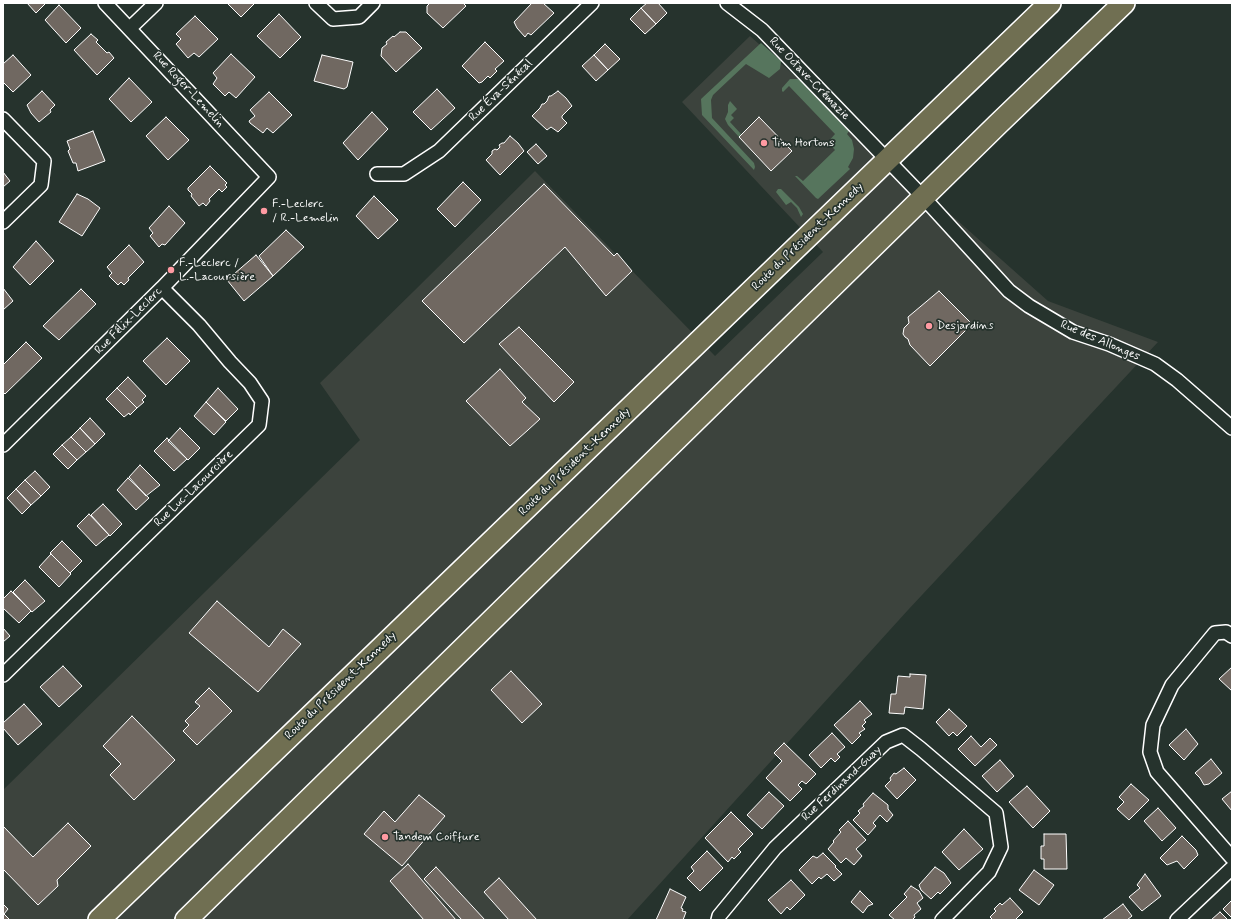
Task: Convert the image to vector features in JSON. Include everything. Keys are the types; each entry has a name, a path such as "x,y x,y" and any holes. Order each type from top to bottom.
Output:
{"main road":[{"name":"Route du Président-Kennedy","path":"99,920 1050,3"},
{"path":"186,920 1124,3"}],"street":[{"name":"Rue Roger-Lemelin","path":"105,3 130,28 270,180"},
{"path":"130,28 156,3"},
{"path":"316,3 333,19 359,17 373,3"},
{"name":"Rue Éva-Sénécal","path":"377,174 404,174 438,151 592,3"},
{"name":"Rue Octave-Crémazie","path":"726,3 762,30 924,198"},
{"path":"3,118 44,161 41,186 3,222"},
{"name":"Rue Félix-Leclerc","path":"3,445 270,180"},
{"name":"Rue des Allonges","path":"924,198 1009,291 1029,306 1074,332 1109,344 1155,364 1177,380 1232,428"},
{"name":"Rue Luc-Lacourcière","path":"3,675 259,425 262,401 250,383 199,325 162,288"},
{"path":"1232,636 1226,632 1215,633 1172,685 1153,726 1150,752 1157,772 1232,858"},
{"name":"Rue Ferdinand-Guay","path":"718,920 719,916 775,848 886,742 904,735 996,813 1001,847 989,872 942,920"},
{"path":"1177,920 1232,868"}],"shaded area":[{"path":"750,36 1048,301 1158,342 908,610 627,920 3,920 3,790 360,440 320,383 535,171 715,356 823,252 682,102"}],"green space":[{"path":"761,43 781,61 780,69 769,78 746,64 713,95 711,100 712,118 754,163 754,170 702,115 701,99"},
{"path":"790,79 798,79 801,81 849,131 847,134 852,140 854,149 853,158 848,167 850,169 818,199 795,176 803,181 835,150 828,142 835,134 789,86 783,92 782,91 782,88"},
{"path":"730,101 737,109 731,115 734,118 730,122 741,134 739,137 728,125 725,119"},
{"path":"778,189 781,189 799,207 803,214 801,217 797,208 791,202 786,205 776,192"}],"building":[{"path":"27,3 46,3 36,13"},
{"path":"227,3 255,3 241,17"},
{"path":"430,3 463,3 466,6 443,28 427,13 427,6"},
{"path":"532,3 543,3 554,13 531,35 528,33 525,37 514,22"},
{"path":"647,3 658,3 667,13 656,24 641,8"},
{"path":"59,5 81,28 66,43 45,20"},
{"path":"641,8 656,24 645,34 630,19"},
{"path":"279,14 301,37 280,58 257,36"},
{"path":"195,16 218,39 199,57 194,53 188,58 176,44 181,39 176,34"},
{"path":"400,32 406,32 422,48 396,72 381,56 382,48 387,44 386,42"},
{"path":"91,34 98,40 96,42 114,58 97,75 74,50"},
{"path":"485,42 504,61 495,69 497,71 490,78 488,76 479,83 462,66"},
{"path":"605,44 620,59 608,70 594,55"},
{"path":"231,54 255,77 236,98 229,92 225,96 213,84 217,78 213,73"},
{"path":"13,55 31,75 13,92 3,82 3,64"},
{"path":"322,55 353,62 347,87 344,89 314,81"},
{"path":"594,55 608,70 596,81 582,66"},
{"path":"129,78 152,102 131,122 109,99"},
{"path":"437,89 455,108 431,130 413,112"},
{"path":"42,91 55,105 50,110 51,112 39,122 31,113 27,105"},
{"path":"558,91 572,106 562,116 567,123 558,132 551,127 547,130 532,116 542,104 547,101 549,96"},
{"path":"269,92 292,115 273,133 267,128 263,133 250,123 249,121 255,116 250,110"},
{"path":"372,112 388,129 358,160 343,143"},
{"path":"166,117 189,140 168,160 146,136"},
{"path":"759,117 792,151 771,171 739,137"},
{"path":"93,131 105,161 78,171 76,163 73,163 68,151 70,149 67,141"},
{"path":"510,136 524,151 500,175 486,160 492,154 492,151 495,149 497,150 500,147 499,145 504,143"},
{"path":"536,144 547,156 538,164 527,152"},
{"path":"210,166 227,183 225,185 227,187 222,192 219,189 209,199 210,201 206,206 203,203 199,206 191,196 192,194 188,188"},
{"path":"3,172 10,181 3,187"},
{"path":"463,182 481,200 455,227 437,209"},
{"path":"544,184 614,256 617,253 632,271 606,296 565,247 464,343 422,301"},
{"path":"77,194 88,199 100,208 82,236 59,222"},
{"path":"374,196 398,220 378,239 356,216"},
{"path":"169,206 185,223 165,245 162,244 159,247 150,236 153,233 149,228"},
{"path":"286,230 304,247 273,276 259,256"},
{"path":"36,241 54,261 30,285 13,267"},
{"path":"129,245 144,262 128,278 129,280 124,285 121,282 118,285 109,276 112,273 107,267"},
{"path":"256,255 273,276 244,301 227,280"},
{"path":"3,288 13,301 3,310"},
{"path":"81,289 96,304 59,340 43,326"},
{"path":"939,291 972,324 930,366 910,345 908,339 903,334 904,328 909,323 908,317"},
{"path":"519,327 574,382 554,402 499,344"},
{"path":"167,338 190,361 166,385 143,361"},
{"path":"26,342 42,358 5,394 3,392 3,365"},
{"path":"500,369 526,398 522,402 540,419 510,446 466,401"},
{"path":"128,377 146,396 142,400 144,402 137,408 117,388"},
{"path":"117,388 137,408 130,415 129,413 124,417 106,399"},
{"path":"218,388 238,409 226,421 206,402"},
{"path":"206,402 226,422 214,435 194,416"},
{"path":"90,418 105,434 95,444 80,428"},
{"path":"80,428 95,444 86,452 71,437"},
{"path":"180,428 200,448 188,460 168,441"},
{"path":"71,437 86,452 77,460 62,445"},
{"path":"167,438 187,459 174,471 154,451"},
{"path":"62,445 77,460 68,469 53,454"},
{"path":"140,465 160,485 146,496 129,477"},
{"path":"35,471 50,487 41,496 25,480"},
{"path":"128,478 149,498 136,510 117,490"},
{"path":"25,480 41,496 31,505 16,489"},
{"path":"16,489 31,505 22,514 7,498"},
{"path":"103,504 122,524 110,536 91,515"},
{"path":"89,514 109,535 96,546 77,526"},
{"path":"62,541 82,561 70,573 50,553"},
{"path":"51,554 71,574 59,587 39,567"},
{"path":"25,580 45,601 32,612 13,592"},
{"path":"11,591 31,611 19,623 3,608 3,599"},
{"path":"217,601 269,647 283,629 301,644 258,692 189,633"},
{"path":"3,628 10,636 3,642"},
{"path":"63,666 82,686 59,707 40,687"},
{"path":"1232,667 1232,691 1219,679"},
{"path":"511,671 542,704 522,723 491,690"},
{"path":"910,674 926,675 923,709 905,707 904,714 889,713 891,694 896,694 898,676 910,677"},
{"path":"209,688 232,711 197,745 183,731 189,725 185,721 200,706 195,702"},
{"path":"860,701 872,714 864,720 866,722 862,726 865,729 859,733 861,735 852,744 834,725"},
{"path":"24,704 42,724 18,745 3,728 3,723"},
{"path":"949,709 967,726 957,736 953,732 949,736 936,722"},
{"path":"132,716 175,760 134,800 110,775 121,764 103,746"},
{"path":"1186,729 1198,744 1184,760 1169,745"},
{"path":"832,733 845,747 837,754 840,757 835,762 831,758 821,768 809,755"},
{"path":"971,736 981,747 990,738 997,745 975,766 958,749"},
{"path":"784,743 816,774 806,784 802,781 798,785 802,789 790,801 766,778 782,761 774,753"},
{"path":"1211,759 1222,773 1209,784 1204,785 1195,773"},
{"path":"1000,760 1014,776 997,792 982,776"},
{"path":"904,768 916,780 897,799 885,786 891,780 890,778 894,773 896,774"},
{"path":"1131,784 1149,800 1129,820 1117,809 1124,802 1119,797"},
{"path":"1027,786 1050,811 1033,828 1009,802"},
{"path":"1232,791 1232,811 1222,799"},
{"path":"769,792 784,806 762,829 747,815"},
{"path":"873,793 888,805 888,809 893,815 887,822 880,815 873,823 876,826 868,835 853,820 860,813 858,811 864,806 863,804"},
{"path":"419,795 445,816 402,866 364,834 384,811 395,822"},
{"path":"1158,808 1176,828 1162,841 1144,821"},
{"path":"731,812 753,834 738,849 741,852 734,859 732,857 728,862 705,838"},
{"path":"848,821 866,840 856,849 862,856 854,865 846,858 841,863 828,849 841,832 839,830"},
{"path":"68,823 91,846 57,880 58,886 38,905 3,869 3,826 33,857"},
{"path":"964,829 983,849 959,870 942,852"},
{"path":"1044,834 1066,834 1067,869 1044,869 1044,859 1041,859 1041,846 1044,846"},
{"path":"1182,836 1196,850 1198,855 1184,869 1177,861 1167,865 1160,858"},
{"path":"707,851 723,868 700,891 687,878 694,871 691,867"},
{"path":"823,853 842,874 834,881 827,874 821,879 819,877 812,884 799,870 813,856 817,858"},
{"path":"408,864 456,920 424,920 390,881"},
{"path":"436,867 485,920 462,920 424,879"},
{"path":"935,867 944,873 951,883 940,894 938,892 931,899 921,890 919,885"},
{"path":"1034,870 1054,885 1039,905 1019,890"},
{"path":"1145,874 1161,896 1142,911 1129,897 1140,888 1137,885"},
{"path":"499,878 537,920 509,920 484,892"},
{"path":"791,880 805,895 790,910 787,907 781,914 768,900"},
{"path":"911,886 919,891 923,898 917,903 921,909 914,915 915,917 912,920 895,920 889,915 907,897 904,894"},
{"path":"670,889 686,897 681,908 683,909 682,911 686,912 683,920 656,920"},
{"path":"860,891 873,904 868,906 863,913 851,902"},
{"path":"1010,898 1023,912 1015,920 993,920 990,917 996,911 994,909 1000,903 1002,905"},
{"path":"1232,900 1232,918 1223,909"},
{"path":"3,904 8,909 4,914 10,920 3,920"},
{"path":"1123,904 1132,916 1127,920 1102,920"},
{"path":"1220,912 1228,920 1211,920"}],"place":[{"name":"Tim Hortons","path":"764,143"},
{"name":"F.-Leclerc / R.-Lemelin","path":"264,211"},
{"name":"F.-Leclerc / L.-Lacoursière","path":"171,270"},
{"name":"Desjardins","path":"929,326"},
{"name":"Tandem Coiffure","path":"385,837"}]}
